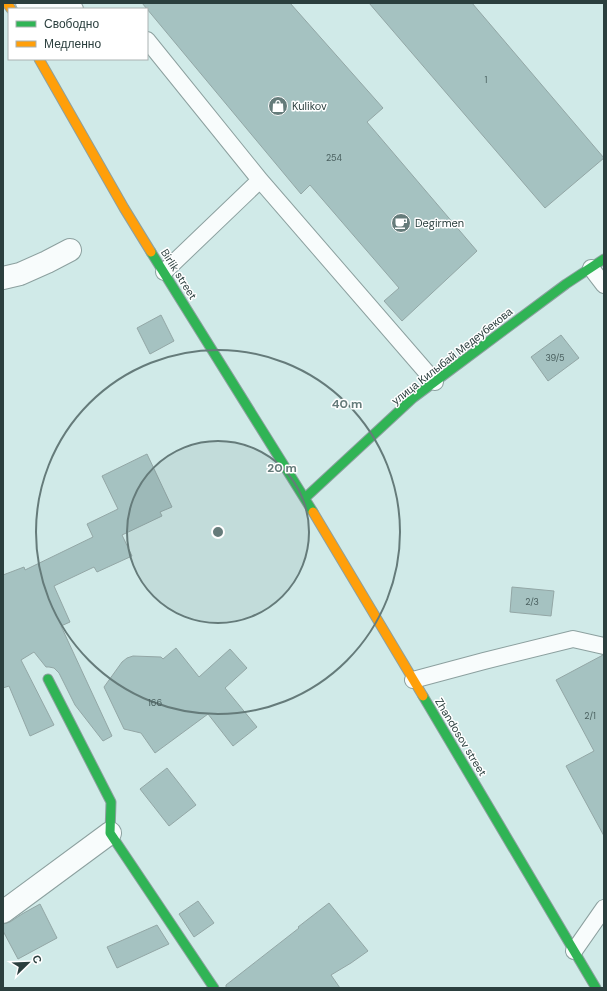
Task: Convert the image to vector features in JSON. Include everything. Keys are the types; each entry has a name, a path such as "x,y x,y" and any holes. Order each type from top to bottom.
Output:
{"main road":[{"name":"Birlik street","path":"40,60 124,208 305,498"},
{"name":"улица Килыбай Медеубекова","path":"305,498 413,398 566,284 598,264"},
{"name":"Zhandosov street","path":"305,498 596,988"},
{"path":"48,679 111,802 110,833 214,988"}],"street":[{"path":"3,278 20,274 70,250"},
{"path":"3,912 110,833"}],"lane":[{"path":"24,3 67,8"},
{"path":"148,41 260,180 435,382"},
{"path":"164,272 260,180"},
{"path":"598,264 604,285"},
{"path":"413,680 573,639 604,646"},
{"path":"574,951 604,908"}],"building":[{"path":"142,3 290,3 383,108 367,122 477,251 402,321 384,301 399,288 310,185 301,194 148,10 148,8"},
{"path":"369,3 472,3 604,158 545,208"},
{"path":"161,315 174,341 150,354 137,328"},
{"path":"561,335 579,358 548,381 531,357"},
{"path":"147,454 172,507 160,512 162,516 122,535 132,556 97,572 94,567 54,586 70,622 61,626 112,736 103,741 75,705 59,673 54,668 46,667 34,652 21,660 54,725 30,736 9,686 3,688 3,575 24,567 25,570 93,537 87,524 118,509 102,476"},
{"path":"512,587 554,591 551,616 510,612"},
{"path":"176,648 199,677 230,649 247,668 225,688 257,727 233,746 208,714 155,753 141,733 124,729 104,687 122,662 127,658 133,656 161,657 163,659"},
{"path":"603,655 604,836 566,766 594,751 556,680"},
{"path":"167,768 196,805 169,826 140,789"},
{"path":"198,901 214,923 194,937 179,914"},
{"path":"329,903 368,951 331,975 340,988 226,988 226,985"},
{"path":"40,904 57,938 18,959 3,931 3,924 10,922"},
{"path":"157,925 169,944 117,968 107,947"}],"traffic: fast":[{"path":"151,252 313,512"},
{"path":"305,498 413,398 566,284 604,259"},
{"path":"48,679 111,802 110,833 214,988"},
{"path":"423,696 596,988"}],"traffic: slow":[{"path":"7,3 10,8"},
{"path":"40,60 124,208 151,252"},
{"path":"313,512 423,696"}],"place":[{"name":"Kulikov","path":"278,106"},
{"name":"Degirmen","path":"401,223"}]}
